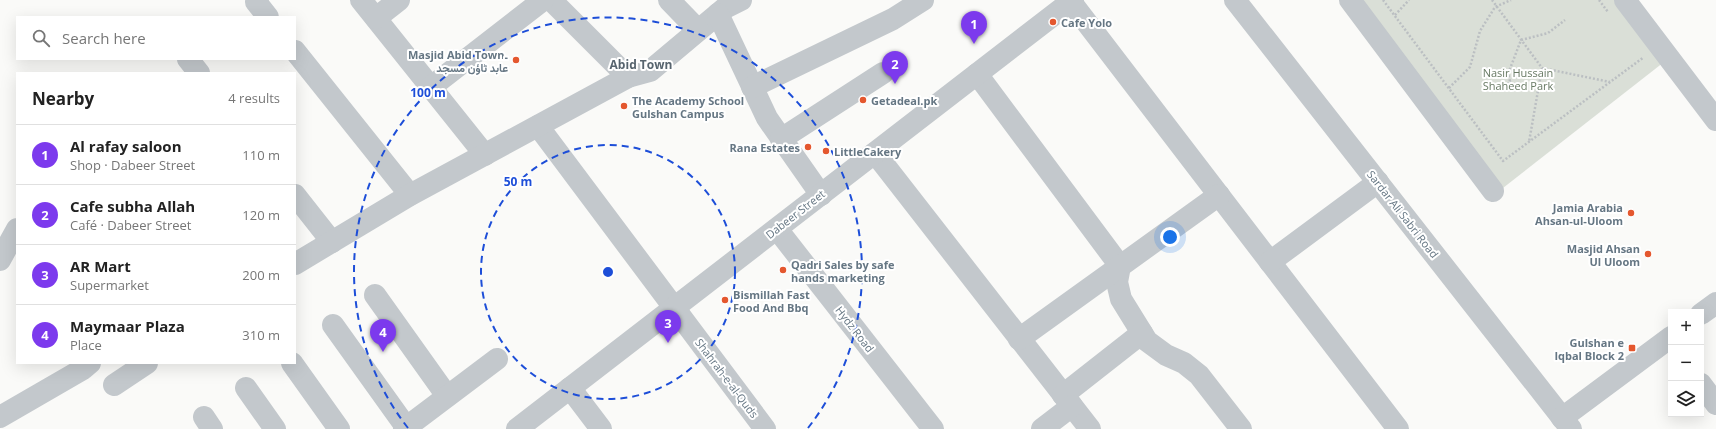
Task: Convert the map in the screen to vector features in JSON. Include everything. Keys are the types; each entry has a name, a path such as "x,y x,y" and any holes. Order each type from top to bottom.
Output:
{"street":[{"path":"258,0 256,2 267,16"},
{"path":"361,0 485,155"},
{"path":"376,18 399,0"},
{"path":"431,87 543,0"},
{"path":"551,0 628,78"},
{"path":"668,0 698,30"},
{"path":"296,263 410,195 628,78 650,71 718,14 741,0"},
{"path":"752,87 893,19 922,0"},
{"name":"Sardar Ali Sabri Road","path":"1235,0 1568,426"},
{"path":"1350,0 1493,191"},
{"path":"1072,1 1398,429"},
{"name":"Dabeer Street","path":"517,429 1072,1"},
{"path":"1619,8 1716,120"},
{"path":"718,14 767,118 821,195"},
{"path":"296,52 410,195"},
{"path":"189,60 198,72"},
{"path":"781,139 883,73"},
{"path":"977,74 1120,266 1117,282 1121,299 1147,341 1166,355 1184,362 1199,375 1241,429"},
{"name":"Shahrah-e-al-Quds","path":"538,126 673,309 765,429"},
{"path":"875,153 1090,429"},
{"path":"1270,262 1378,182"},
{"path":"1019,339 1219,195"},
{"path":"296,196 332,242"},
{"name":"Hydz Road","path":"777,229 933,429"},
{"path":"0,260 16,231"},
{"path":"375,295 447,396"},
{"path":"1704,312 1716,303"},
{"path":"333,325 405,428 497,359"},
{"path":"1042,429 1068,400 1142,333"},
{"path":"1568,426 1668,342"},
{"path":"0,417 83,369 89,364"},
{"path":"114,385 146,364"},
{"path":"293,364 339,429"},
{"path":"246,388 275,429"},
{"path":"570,388 601,429"},
{"path":"1704,388 1716,404"}],"path":[{"path":"1383,0 1503,161 1644,57 1640,51"},
{"path":"1394,15 1409,0"},
{"path":"1492,0 1542,68 1610,82"},
{"path":"1449,88 1470,67 1480,31 1495,7 1511,0"},
{"path":"1599,0 1619,8"},
{"path":"1520,40 1548,33 1565,20"},
{"path":"1503,91 1510,81 1508,74 1520,40"},
{"path":"1529,142 1542,68"}],"green space":[{"name":"Nasir Hussain Shaheed Park","path":"1359,0 1630,0 1673,55 1503,188"}],"place":[{"name":"Cafe Yolo","path":"1053,22"},
{"name":"Al rafay saloon","path":"974,44"},
{"name":"Masjid Abid Town۔ عابد ٹاؤن مسجد","path":"516,60"},
{"name":"Cafe subha Allah","path":"895,84"},
{"name":"Getadeal.pk","path":"863,100"},
{"name":"The Academy School Gulshan Campus","path":"624,106"},
{"name":"Rana Estates","path":"808,147"},
{"name":"LittleCakery","path":"826,151"},
{"name":"Jamia Arabia Ahsan-ul-Uloom","path":"1631,213"},
{"name":"Masjid Ahsan Ul Uloom","path":"1648,254"},
{"name":"Qadri Sales by safe hands marketing","path":"783,270"},
{"name":"Bismillah Fast Food And Bbq","path":"725,300"},
{"name":"AR Mart","path":"668,343"},
{"name":"Gulshan e Iqbal Block 2","path":"1632,348"},
{"name":"Maymaar Plaza","path":"383,352"}],"district":[{"name":"Abid Town","path":"641,64"}]}
